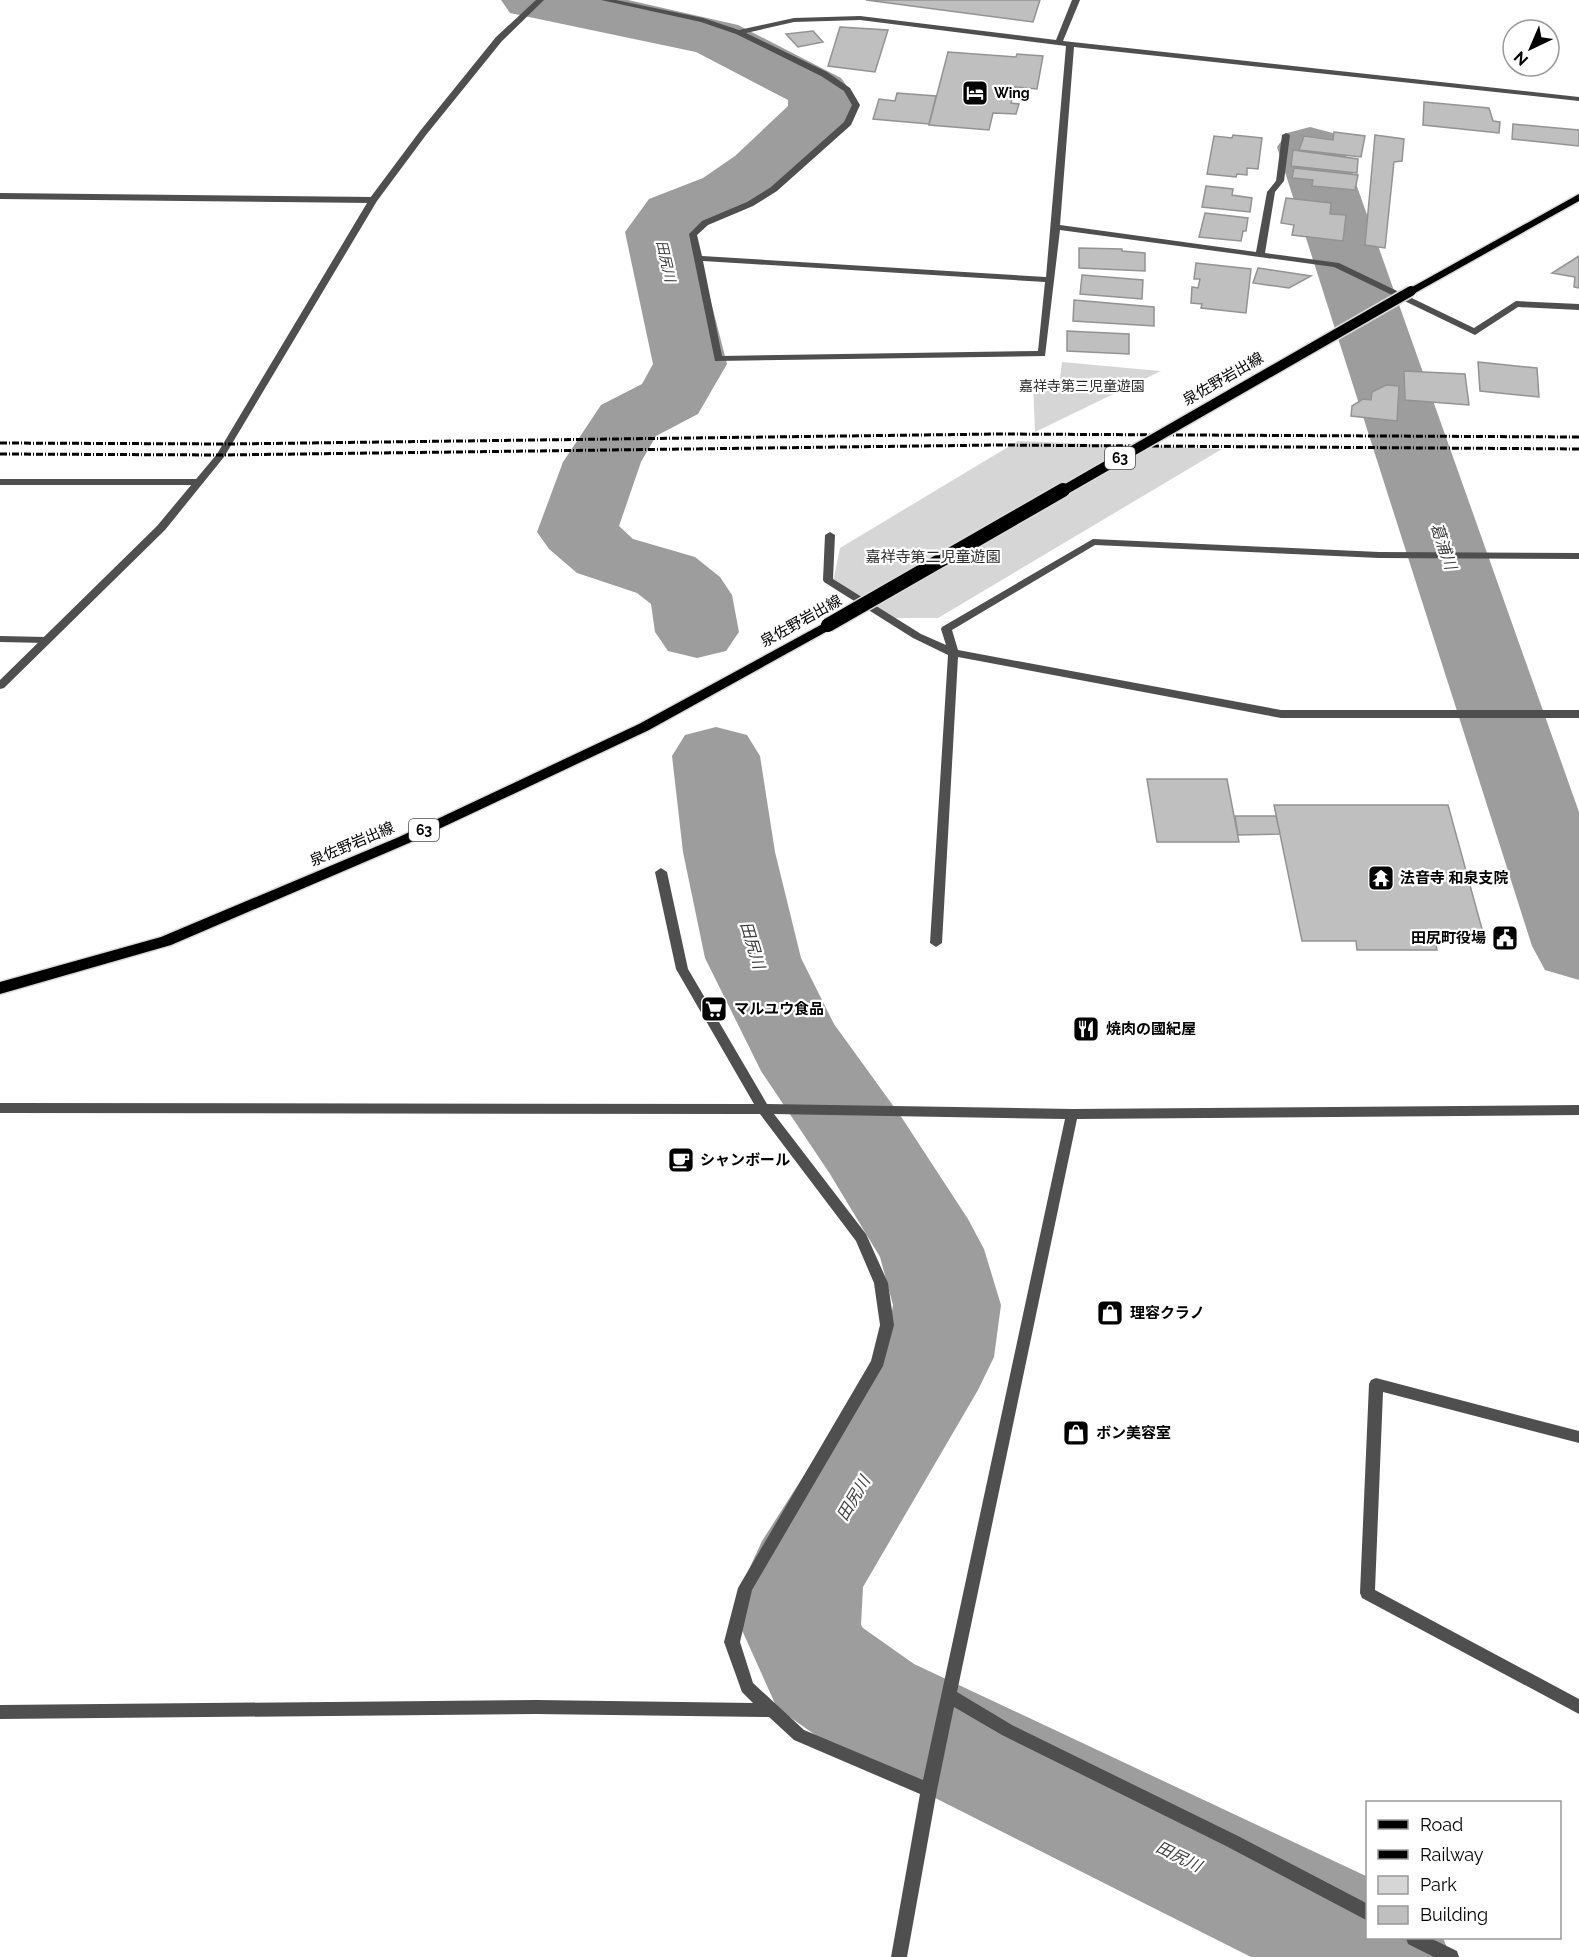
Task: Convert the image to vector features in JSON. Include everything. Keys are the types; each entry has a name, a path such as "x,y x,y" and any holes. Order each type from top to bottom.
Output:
{"main road":[{"name":"泉佐野岩出線","path":"0,988 166,941 404,840 644,727 828,625 1579,196"}],"street":[{"path":"0,686 161,528 200,482 228,444 373,200 486,54 540,0"},
{"path":"605,0 703,20 739,32 824,74 847,90 856,105 848,123 774,189 750,204 705,223 693,234 718,358 1042,354 1056,227 1070,44"},
{"path":"1059,42 1076,0"},
{"path":"739,32 794,20 860,18 1070,44 1579,99"},
{"path":"1260,255 1271,192 1280,181 1286,135"},
{"path":"0,196 373,200"},
{"path":"1056,227 1336,265 1474,332 1516,304 1579,307"},
{"path":"698,258 1051,280"},
{"path":"0,482 200,482"},
{"path":"830,535 828,580 917,636 953,653 1281,714 1579,714"},
{"path":"936,943 953,653 946,629 1093,542 1379,555 1579,556"},
{"path":"0,639 46,640"},
{"path":"661,872 682,969 763,1109 861,1238 881,1283 886,1325 878,1362 745,1588 732,1642 747,1687 799,1735 929,1790"},
{"path":"0,1108 763,1109 1072,1114 1579,1110"},
{"path":"899,1957 929,1790 1072,1114"},
{"path":"1579,1437 1376,1384 1367,1593 1579,1707"},
{"path":"950,1696 1007,1730 1232,1841 1366,1912"},
{"path":"0,1712 536,1707 772,1710"},
{"path":"1416,1939 1451,1957"}],"green space":[{"name":"嘉祥寺第三児童遊園","path":"1062,362 1161,371 1035,432 1033,381 1060,379"},
{"name":"嘉祥寺第二児童遊園","path":"1018,441 1222,449 938,618 888,618 833,582 840,548"}],"building":[{"path":"866,0 1040,0 1033,22"},
{"path":"840,27 888,30 875,72 828,66"},
{"path":"813,31 823,42 798,47 786,34"},
{"name":"Wing","path":"948,52 1016,57 1017,54 1043,56 1037,89 1015,87 1011,103 1019,104 1016,114 993,113 989,130 929,125"},
{"path":"897,93 936,96 929,124 873,119 879,99 895,101"},
{"path":"1424,102 1489,108 1493,121 1500,122 1499,133 1423,125"},
{"path":"1513,124 1579,130 1579,146 1512,139"},
{"path":"1334,132 1365,136 1361,157 1299,150 1304,136 1333,140"},
{"path":"1233,135 1262,138 1258,169 1247,168 1247,175 1237,174 1236,177 1207,174 1214,136 1232,138"},
{"path":"1375,135 1404,139 1402,161 1394,162 1385,248 1365,245"},
{"path":"1293,150 1358,159 1357,173 1291,166"},
{"path":"1294,168 1358,175 1355,190 1312,186 1313,180 1292,178"},
{"path":"1206,186 1233,189 1232,195 1252,198 1250,212 1202,207"},
{"path":"1286,198 1331,203 1330,214 1346,215 1343,241 1292,235 1294,225 1281,223"},
{"path":"1205,213 1248,218 1246,231 1243,231 1241,241 1199,237"},
{"path":"1079,248 1122,249 1122,251 1145,253 1145,271 1079,268"},
{"path":"1579,256 1579,288 1574,287 1575,277 1552,273"},
{"path":"1196,263 1251,269 1246,313 1201,308 1202,304 1191,303 1192,287 1198,288 1200,279 1194,279"},
{"path":"1258,268 1311,276 1289,288 1253,283"},
{"path":"1082,275 1143,280 1142,299 1080,294"},
{"path":"1074,300 1154,307 1154,326 1073,321"},
{"path":"1067,331 1129,334 1129,354 1067,351"},
{"path":"1478,362 1537,368 1539,397 1480,391"},
{"path":"1404,371 1465,374 1469,405 1405,400"},
{"path":"1386,385 1399,386 1397,421 1351,416 1352,406 1363,399 1371,400 1372,392"},
{"path":"1147,779 1227,779 1239,842 1157,842"},
{"path":"1274,805 1448,805 1485,940 1435,940 1437,950 1357,950 1356,941 1302,941"},
{"path":"1235,816 1276,816 1280,834 1238,835"}],"waterway":[{"name":"田尻川","path":"531,0 716,38 819,91 820,111 758,170 727,192 673,213 659,232 690,364 672,398 628,421 602,462 577,532 605,556 666,575 691,595 697,632"},
{"name":"葛浦川","path":"1310,147 1579,946"},
{"name":"田尻川","path":"716,756 729,852 753,958 796,1045 866,1146 931,1249 947,1305 939,1357 804,1578 801,1628 820,1668 871,1704 1348,1936 1385,1957"}],"railway":[{"path":"0,443 228,444 997,434 1579,437"},
{"path":"0,454 221,455 997,445 1579,449"}],"place":[{"name":"Wing","path":"975,93"},
{"name":"法音寺 和泉支院","path":"1381,878"},
{"name":"田尻町役場","path":"1505,938"},
{"name":"マルユウ食品","path":"714,1009"},
{"name":"焼肉の國紀屋","path":"1086,1029"},
{"name":"シャンボール","path":"681,1160"},
{"name":"理容クラノ","path":"1110,1313"},
{"name":"ボン美容室","path":"1076,1433"}]}
